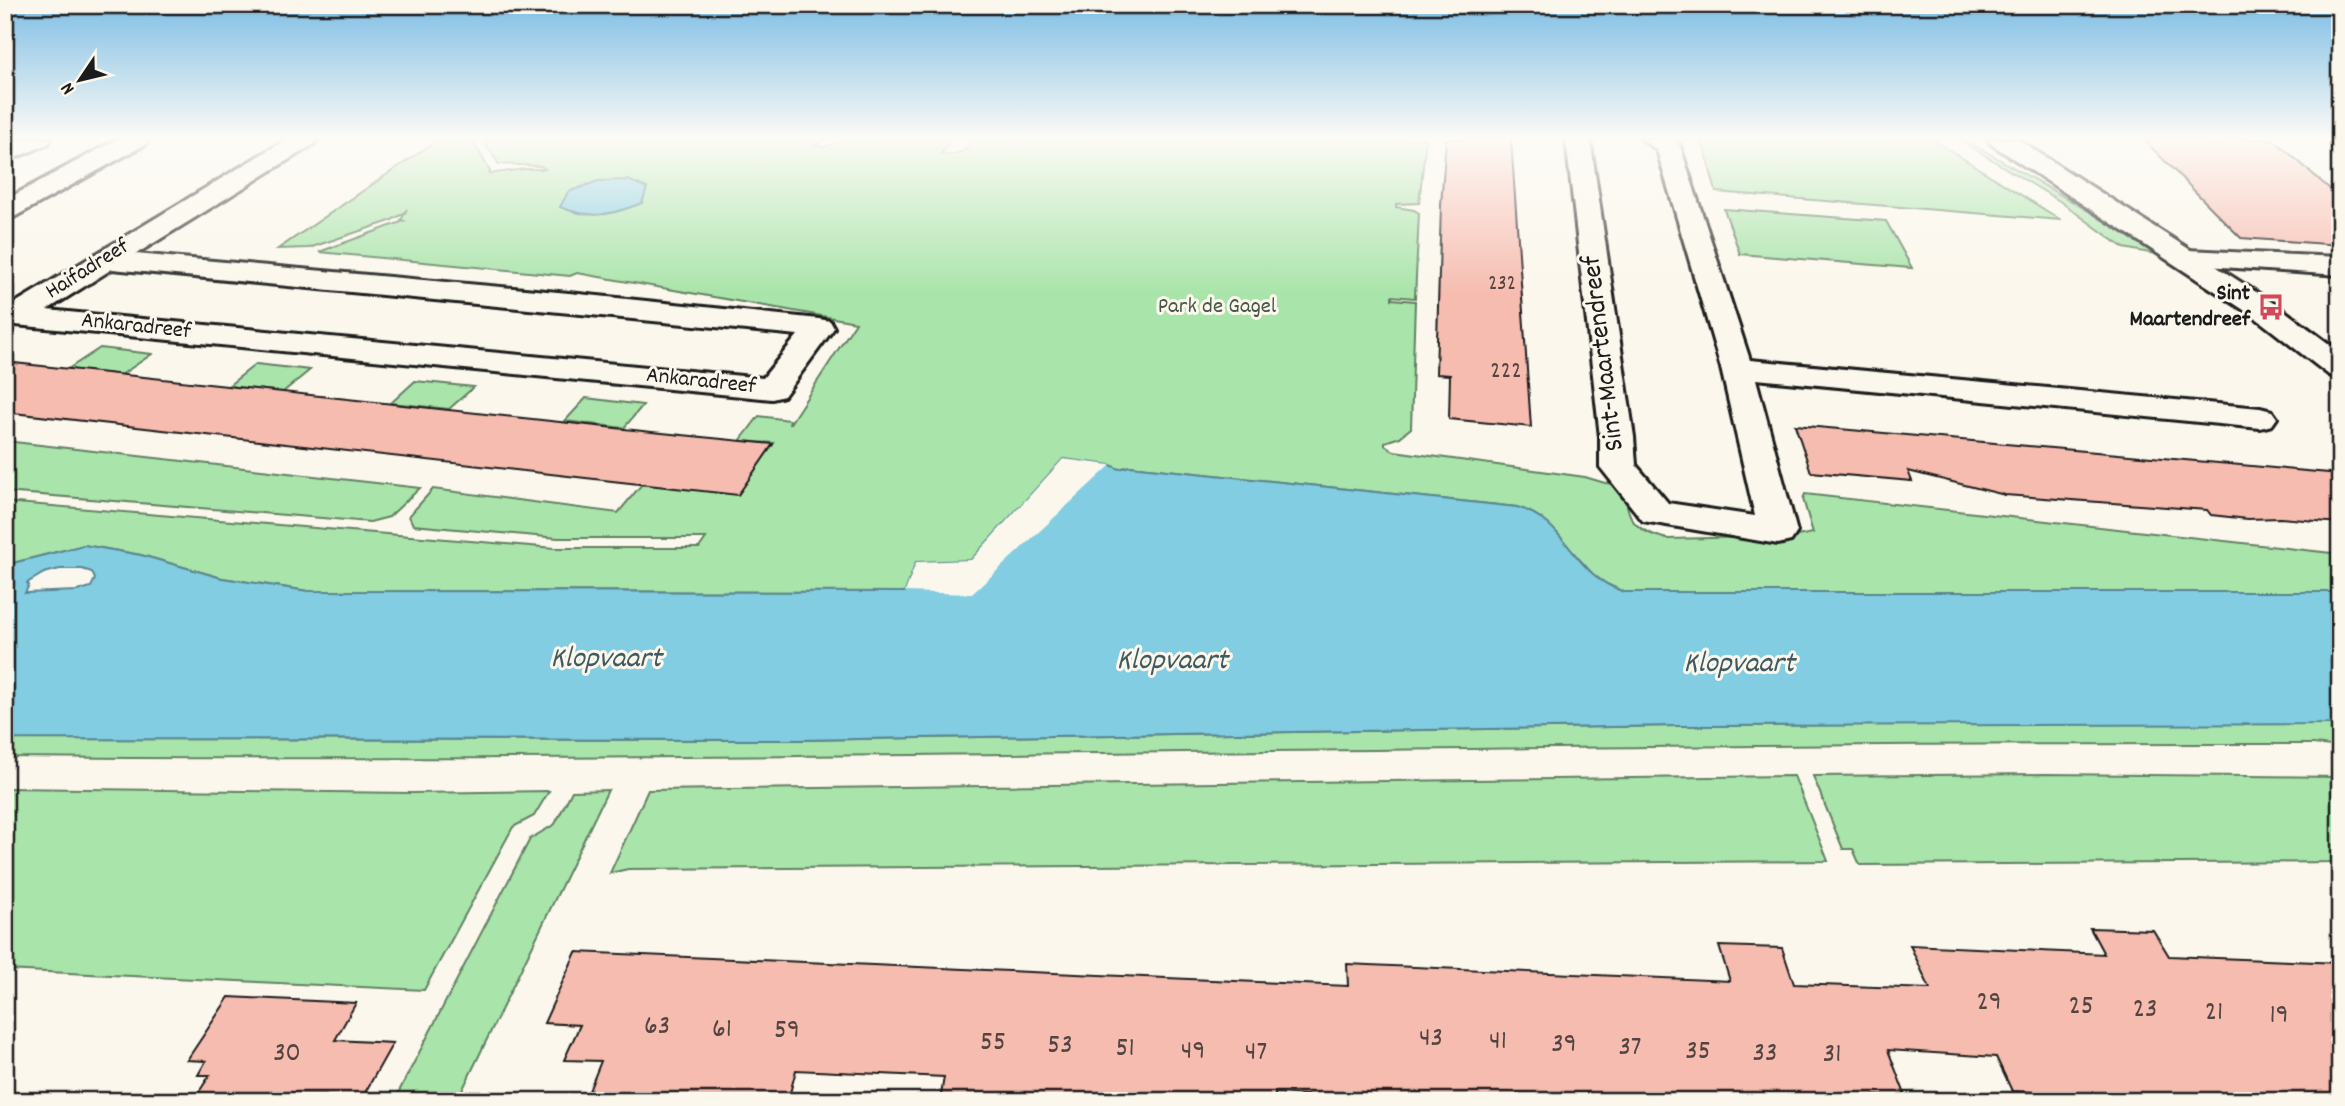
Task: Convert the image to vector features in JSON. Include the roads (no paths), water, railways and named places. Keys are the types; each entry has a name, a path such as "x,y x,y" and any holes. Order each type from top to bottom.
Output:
{"street":[{"path":"5,211 42,191"},
{"name":"Haifadreef","path":"10,315 219,191"},
{"name":"Sint-Maartendreef","path":"1585,191 1617,437 1618,467 1656,513 1778,532 1737,368 1682,191"},
{"path":"2081,191 2267,312 2340,368"},
{"path":"2187,258 2340,266"},
{"name":"Ankaradreef","path":"10,315 772,389 819,328 569,302 104,260"},
{"path":"1737,368 2260,418"}],"water":[{"path":"646,191 642,203 621,211 592,215 560,207 568,192"},
{"name":"Klopvaart","path":"1063,459 1111,465 1119,469 1130,466 1517,507 1548,524 1592,573 1606,584 1624,592 2340,592 2340,724 1676,726 798,740 5,739 5,565 84,545 141,555 222,578 308,591 905,592 916,562 971,560","holes":["60,569 92,572 95,579 91,587 77,591 25,593 29,585 27,583 44,573"]}],"place":[{"name":"Sint Maartendreef","path":"2271,307"}],"park label":[{"name":"Park de Gagel","path":"1217,307"}]}
